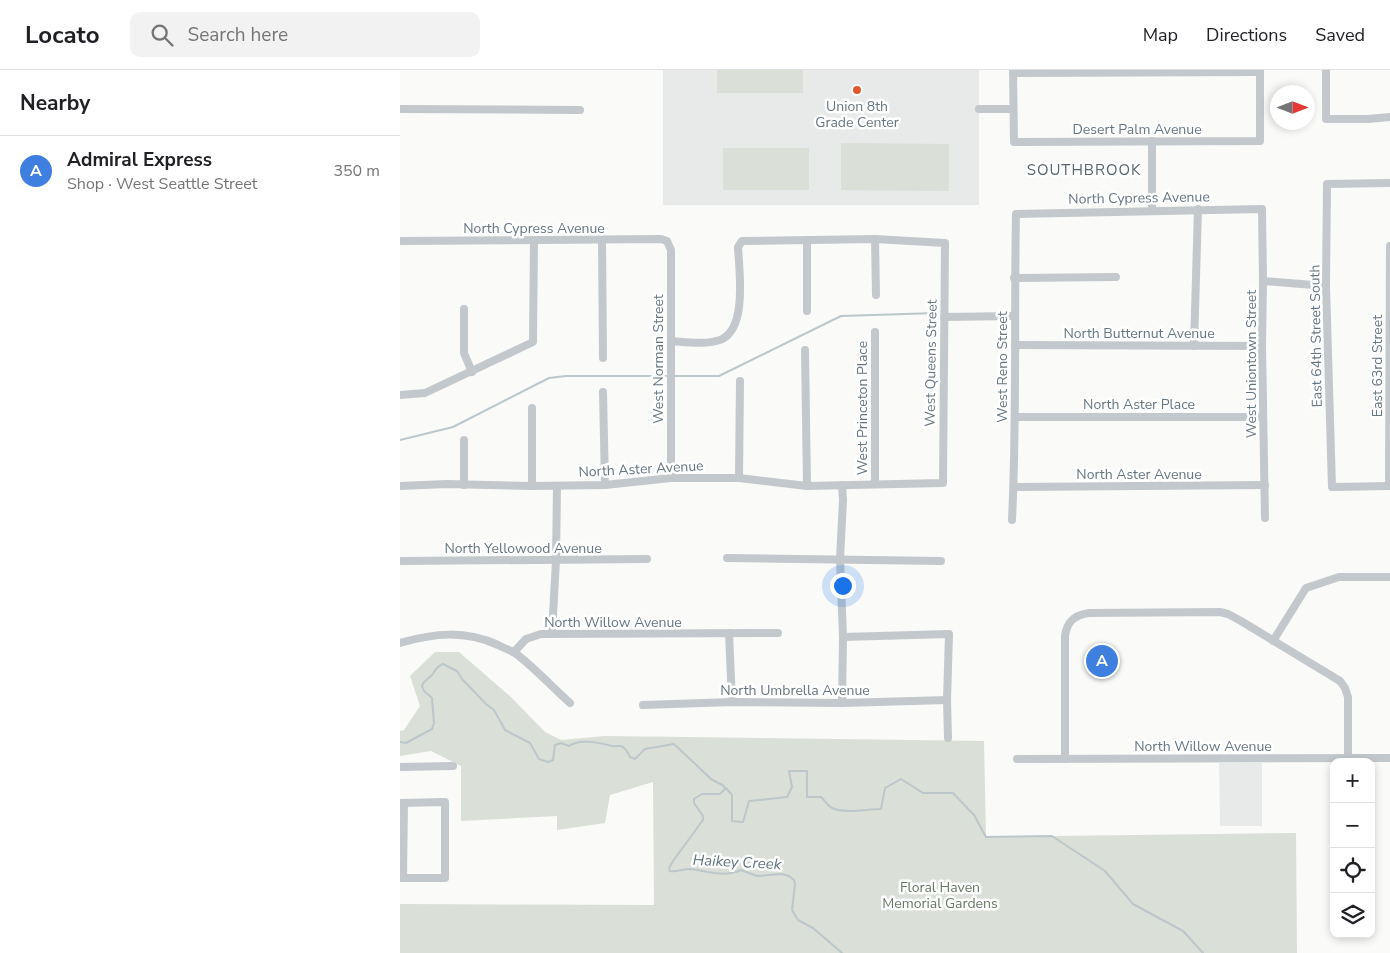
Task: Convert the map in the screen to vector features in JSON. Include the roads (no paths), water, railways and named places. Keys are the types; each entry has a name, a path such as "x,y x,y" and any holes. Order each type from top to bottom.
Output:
{"street":[{"path":"1326,70 1326,119 1390,117"},
{"path":"979,109 1013,109 1013,71 1260,71"},
{"name":"Desert Palm Avenue","path":"1013,109 1014,142 1260,141 1260,71"},
{"path":"400,109 580,110"},
{"path":"1152,141 1152,210"},
{"name":"East 64th Street South","path":"1390,183 1327,184 1326,286 1332,487 1390,486"},
{"path":"1194,346 1198,209"},
{"name":"North Cypress Avenue","path":"1016,214 1262,209"},
{"name":"West Uniontown Street","path":"1262,209 1265,518"},
{"name":"West Reno Street","path":"1012,520 1015,417 1014,278 1016,214"},
{"path":"400,395 425,393 532,342 534,240"},
{"path":"602,240 602,358"},
{"name":"North Cypress Avenue","path":"400,241 661,240 667,242"},
{"path":"807,240 807,311"},
{"path":"671,341 706,343 722,339 731,331 737,321 740,307 738,247 742,241 876,240 876,295"},
{"name":"West Queens Street","path":"876,240 945,243 942,483"},
{"name":"West Norman Street","path":"667,242 671,250 671,478"},
{"name":"East 63rd Street","path":"1390,246 1390,486"},
{"path":"1014,278 1116,277"},
{"path":"1263,281 1326,286"},
{"path":"464,309 464,353 472,372"},
{"path":"944,317 1015,316"},
{"name":"West Princeton Place","path":"875,332 875,483"},
{"name":"North Butternut Avenue","path":"1015,345 1262,346"},
{"path":"805,350 807,486"},
{"path":"738,478 740,381"},
{"path":"603,392 605,485"},
{"path":"532,408 532,486"},
{"name":"North Aster Place","path":"1015,417 1263,417"},
{"path":"464,440 464,484"},
{"name":"North Aster Avenue","path":"400,486 464,484 532,486 605,485 671,478 738,478 807,486 942,483"},
{"path":"842,485 840,560 843,637 842,703"},
{"name":"North Aster Avenue","path":"1014,487 1265,485"},
{"path":"552,634 557,486"},
{"path":"727,558 941,561"},
{"name":"North Yellowood Avenue","path":"400,561 647,559"},
{"path":"1273,641 1306,588 1339,577 1390,577"},
{"path":"1065,759 1064,636 1066,628 1072,619 1082,614 1220,612 1228,614 1335,677 1345,688 1348,697 1348,758"},
{"path":"729,633 732,702"},
{"name":"North Willow Avenue","path":"514,652 526,639 541,634 778,633"},
{"path":"400,643 428,635 460,634 476,637 514,652 570,703"},
{"path":"843,637 949,634 946,700 948,738"},
{"name":"North Umbrella Avenue","path":"643,705 732,702 842,703 946,700"},
{"name":"North Willow Avenue","path":"1017,759 1330,758"},
{"name":"North Willow Avenue","path":"1375,758 1390,758"},
{"path":"400,767 453,766"},
{"path":"402,802 445,802 445,878 402,878 402,802"}],"waterway":[{"path":"675,376 719,376 841,316 937,313"},
{"path":"400,440 453,427 549,378 566,376 666,376"},
{"name":"Haikey Creek","path":"400,742 406,743 432,729 434,723 432,698 424,691 422,686 437,667 443,664 457,671 462,679 494,710 505,730 530,743 539,759 548,762 553,760 555,745 561,743 569,746 579,742 622,746 630,757 635,759 645,749 674,744 711,779 724,786 725,789 720,794 702,794 694,799 694,803 703,816 703,820 673,861 669,868 670,871 690,869 728,874 741,870 757,876 782,874 789,876 794,880 795,884 792,910 798,920 813,928 842,953"},
{"path":"726,788 732,795 732,821 743,822 749,801 787,797 792,787 789,771 807,771 807,797 821,797 831,807 843,811 881,809 885,788 901,779 923,793 953,793 974,815 986,837 1052,836 1105,871 1133,904 1183,931 1203,953"}],"place":[{"name":"Union 8th Grade Center","path":"857,90"},
{"name":"Admiral Express","path":"1102,661"}],"district":[{"name":"SOUTHBROOK","path":"1084,170"}],"park label":[{"name":"Floral Haven Memorial Gardens","path":"940,896"}]}
